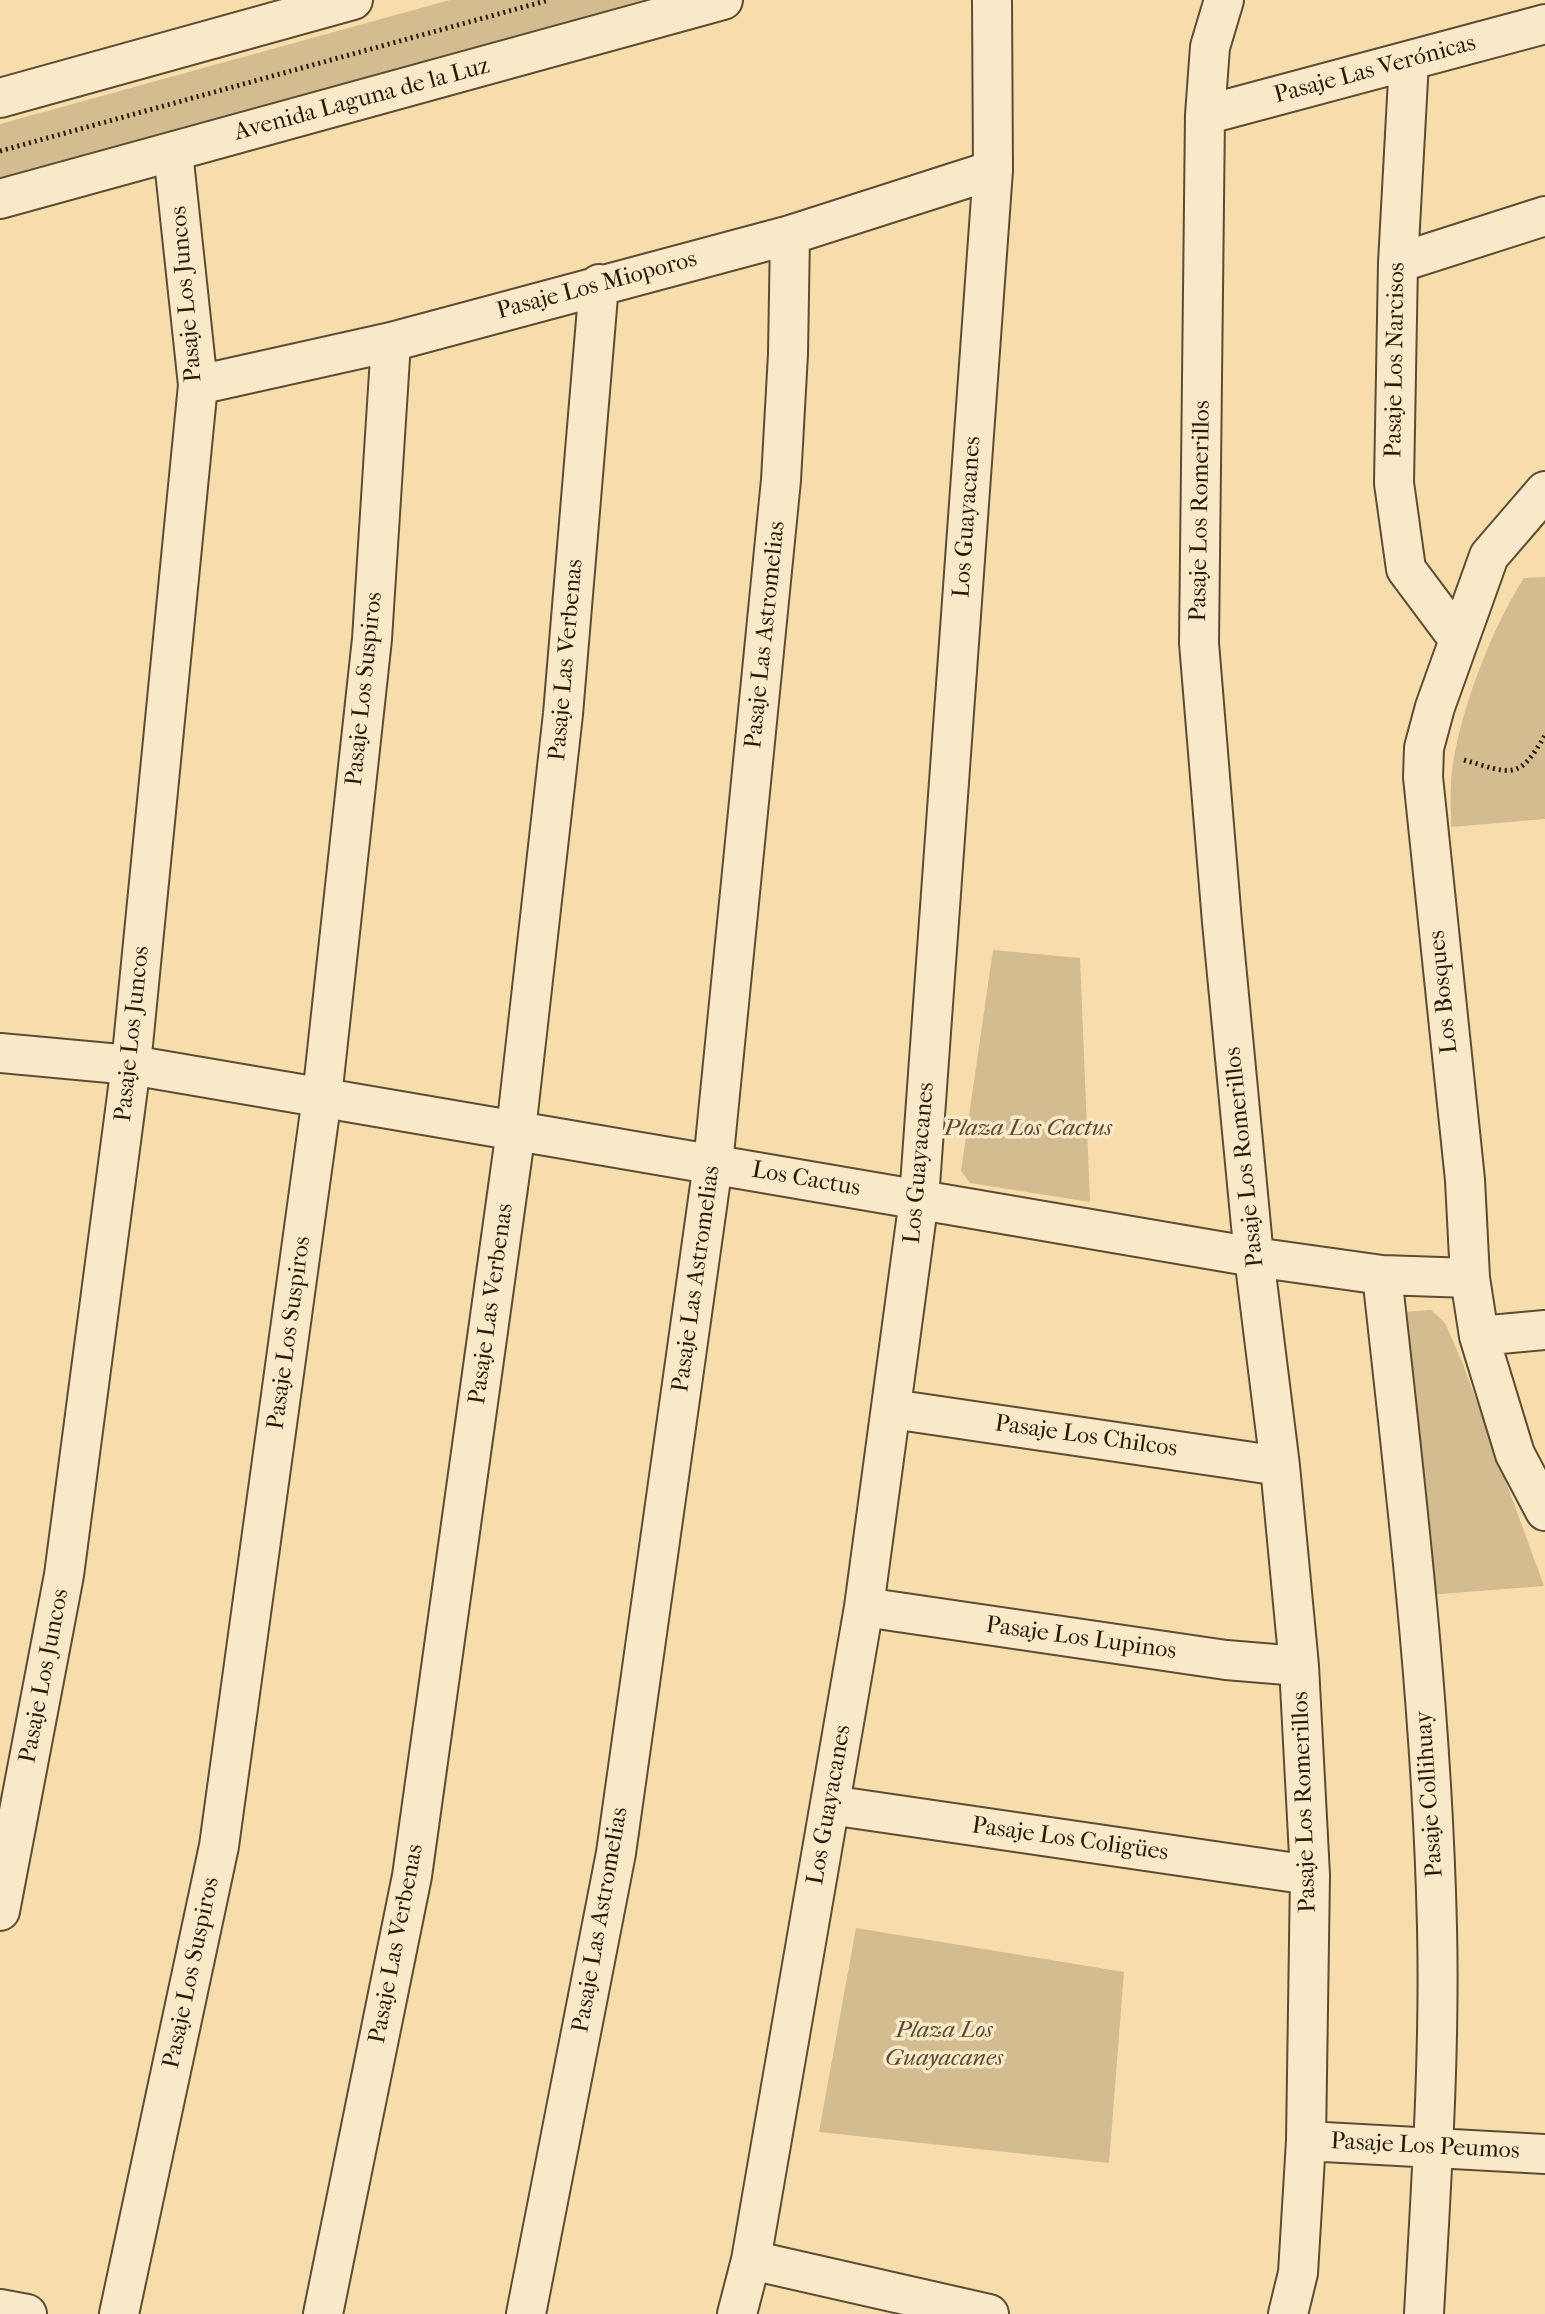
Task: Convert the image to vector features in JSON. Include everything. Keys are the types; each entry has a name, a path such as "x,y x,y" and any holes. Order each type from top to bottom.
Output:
{"street":[{"path":"0,98 353,0"},
{"name":"Avenida Laguna de la Luz","path":"0,199 723,0"},
{"name":"Los Guayacanes","path":"737,2314 751,2260 864,1607 919,1199 993,170 992,0"},
{"name":"Pasaje Los Romerillos","path":"1224,0 1210,47 1205,115 1199,643 1254,1257 1280,1466 1299,1666 1310,1875 1306,2141 1298,2273 1288,2314"},
{"name":"Pasaje Las Verónicas","path":"1205,115 1545,24"},
{"name":"Pasaje Los Narcisos","path":"1409,61 1398,263 1394,483 1406,569 1459,640"},
{"name":"Pasaje Los Juncos","path":"0,1911 64,1575 131,1065 198,385 173,152"},
{"name":"Pasaje Los Mioporos","path":"198,385 391,342 790,235 993,170"},
{"path":"1398,263 1545,216"},
{"name":"Pasaje Las Astromelias","path":"526,2314 616,1853 713,1164 781,480 790,235"},
{"name":"Pasaje Las Verbenas","path":"323,2314 412,1876 516,1130 563,714 599,284"},
{"name":"Pasaje Los Suspiros","path":"119,2314 219,1846 322,1097 372,639 391,342"},
{"name":"Los Bosques","path":"1545,491 1489,556 1435,707 1424,748 1423,777 1465,1180 1470,1278 1479,1336 1515,1454 1545,1511"},
{"name":"Los Cactus","path":"0,1053 131,1065 1254,1257 1382,1275 1470,1278"},
{"name":"Pasaje Collihuay","path":"1382,1275 1403,1461 1432,1788 1437,1930 1433,2148 1424,2314"},
{"path":"1479,1336 1545,1330"},
{"name":"Pasaje Los Chilcos","path":"892,1409 1280,1466"},
{"name":"Pasaje Los Lupinos","path":"864,1607 1226,1660 1299,1666"},
{"name":"Pasaje Los Coligües","path":"830,1805 1310,1875"},
{"name":"Pasaje Los Peumos","path":"1306,2141 1545,2154"},
{"path":"751,2260 989,2314"},
{"path":"0,2309 27,2314"}],"path":[{"path":"0,151 549,0"},
{"path":"1424,748 1512,771 1530,762 1545,735"}],"green space":[{"path":"450,0 643,0 0,179 0,124"},
{"path":"1545,577 1545,819 1451,827 1451,788 1459,732 1487,649 1524,578"},
{"name":"Plaza Los Cactus","path":"993,950 1080,958 1090,1202 970,1183 961,1171"},
{"path":"1431,1310 1445,1323 1463,1364 1544,1586 1428,1595 1404,1312"},
{"name":"Plaza Los Guayacanes","path":"856,1928 1124,1972 1109,2163 819,2132"}]}
